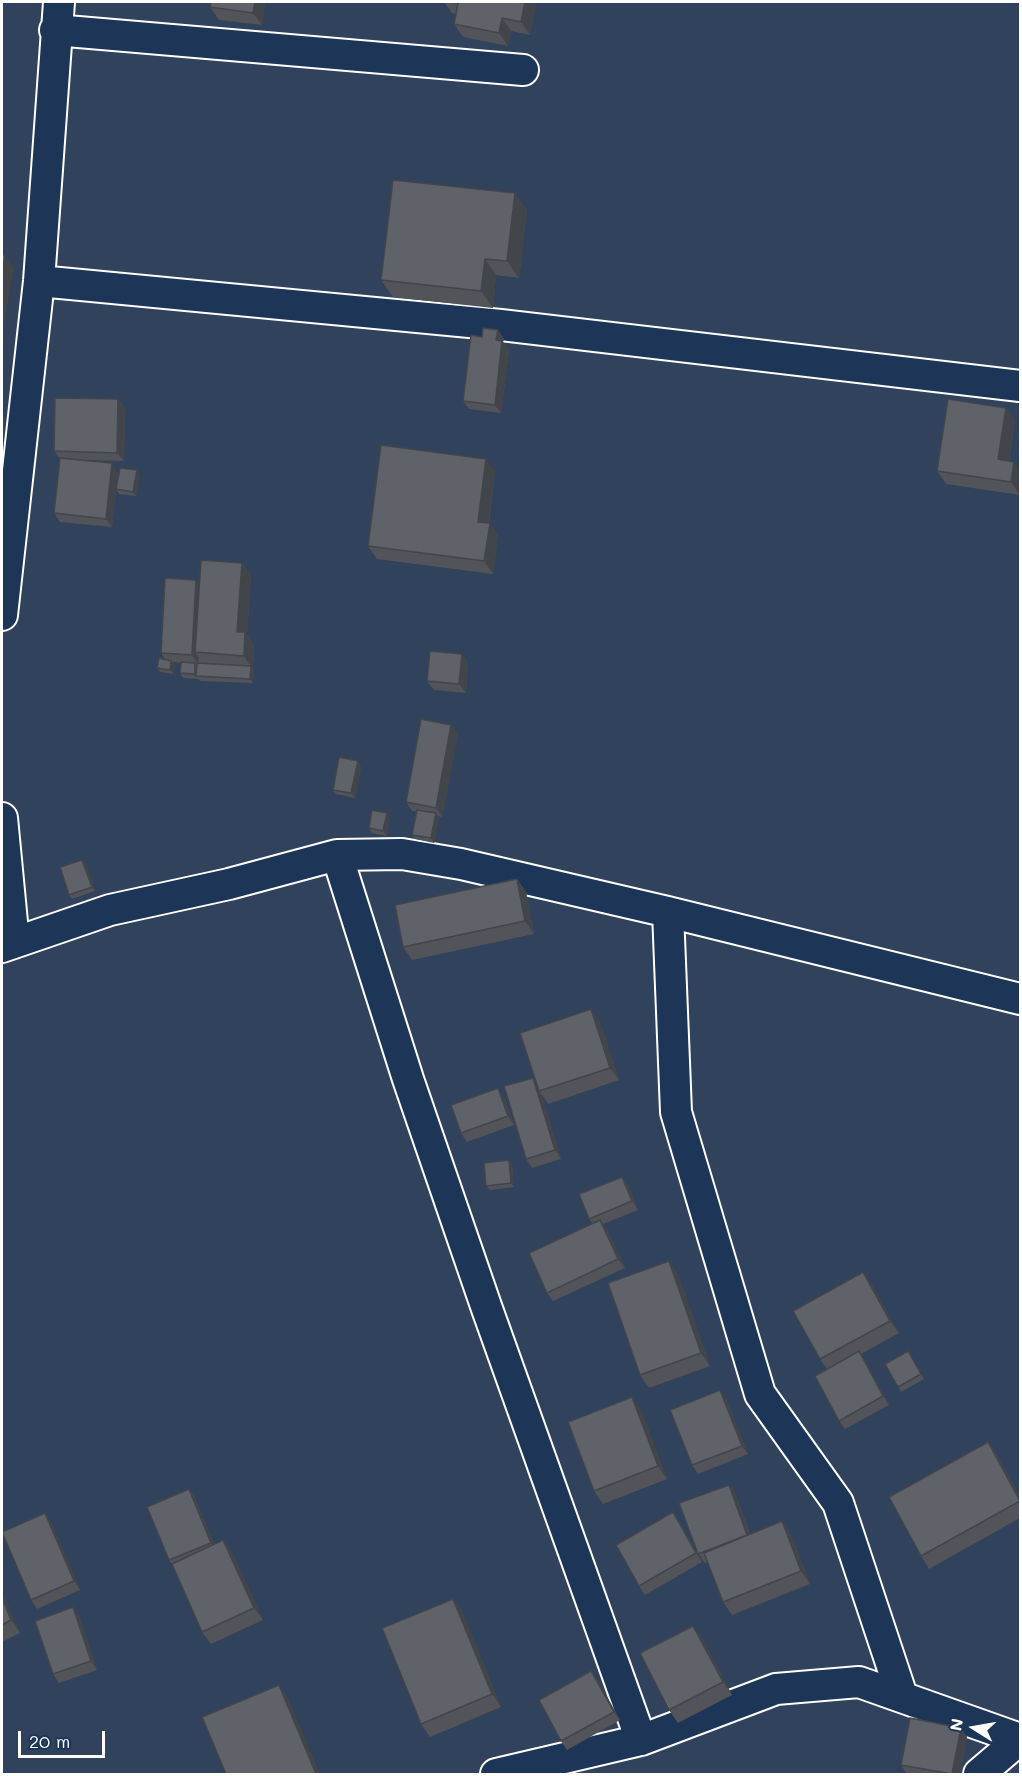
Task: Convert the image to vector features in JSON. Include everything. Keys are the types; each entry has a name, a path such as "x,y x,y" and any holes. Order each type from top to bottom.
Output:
{"street":[{"path":"2,615 12,419 39,281 57,16 523,70"},
{"path":"39,281 501,325 1020,386"},
{"path":"2,818 8,945 110,910 229,884 337,855 402,854 461,864 668,912 1020,999"},
{"path":"337,855 408,1079 478,1283 641,1740"},
{"path":"668,912 676,1112 760,1394 838,1503 902,1696"},
{"path":"496,1774 641,1740 776,1689 859,1682 1020,1739 979,1774"}],"building":[{"path":"211,2 255,2 253,13 210,7"},
{"path":"450,2 525,2 521,22 502,18 499,33 454,24 458,3"},
{"path":"393,180 515,193 507,261 485,259 481,291 381,280"},
{"path":"2,255 5,255 2,277"},
{"path":"483,328 498,330 496,340 502,341 495,405 463,401 471,335 482,337"},
{"path":"55,398 118,399 117,453 54,451"},
{"path":"948,399 1006,408 998,459 1014,462 1011,482 937,471"},
{"path":"381,445 486,459 478,522 490,523 484,561 368,546"},
{"path":"60,458 112,463 106,519 54,513"},
{"path":"120,468 137,470 133,492 116,489"},
{"path":"201,560 242,563 237,632 245,632 244,656 195,652"},
{"path":"165,578 196,580 192,655 161,653"},
{"path":"430,651 462,654 459,684 427,681"},
{"path":"159,658 171,661 170,670 157,668"},
{"path":"181,662 195,663 195,674 180,673"},
{"path":"197,663 251,666 250,679 196,676"},
{"path":"421,719 451,725 436,808 406,802"},
{"path":"339,757 358,761 351,793 333,790"},
{"path":"372,810 387,813 383,831 369,828"},
{"path":"417,810 436,813 431,838 412,835"},
{"path":"82,860 92,887 69,895 60,867"},
{"path":"517,879 525,921 403,947 395,905"},
{"path":"591,1009 610,1068 539,1091 520,1033"},
{"path":"533,1078 555,1150 526,1159 504,1086"},
{"path":"498,1088 508,1116 461,1133 451,1105"},
{"path":"509,1160 511,1183 486,1186 484,1163"},
{"path":"622,1177 632,1201 589,1219 579,1194"},
{"path":"600,1220 618,1259 547,1293 529,1253"},
{"path":"669,1261 701,1353 640,1375 608,1283"},
{"path":"863,1272 890,1321 820,1359 793,1311"},
{"path":"859,1351 883,1396 839,1421 815,1376"},
{"path":"908,1351 921,1374 898,1387 885,1364"},
{"path":"720,1390 742,1446 692,1465 670,1410"},
{"path":"632,1397 658,1466 594,1491 568,1422"},
{"path":"988,1442 1020,1501 921,1556 889,1497"},
{"path":"729,1485 747,1535 698,1554 679,1503"},
{"path":"189,1489 211,1543 169,1560 147,1507"},
{"path":"673,1512 696,1553 639,1586 616,1545"},
{"path":"45,1513 74,1581 31,1600 2,1532"},
{"path":"782,1521 801,1571 723,1602 704,1553"},
{"path":"223,1540 254,1608 202,1632 172,1564"},
{"path":"2,1598 11,1620 2,1625"},
{"path":"453,1599 492,1694 421,1724 382,1628"},
{"path":"73,1607 91,1661 53,1674 35,1621"},
{"path":"693,1626 723,1682 669,1710 640,1653"},
{"path":"591,1671 614,1712 561,1741 539,1700"},
{"path":"279,1685 316,1774 226,1774 202,1717"},
{"path":"910,1718 961,1728 952,1774 901,1765"}]}
